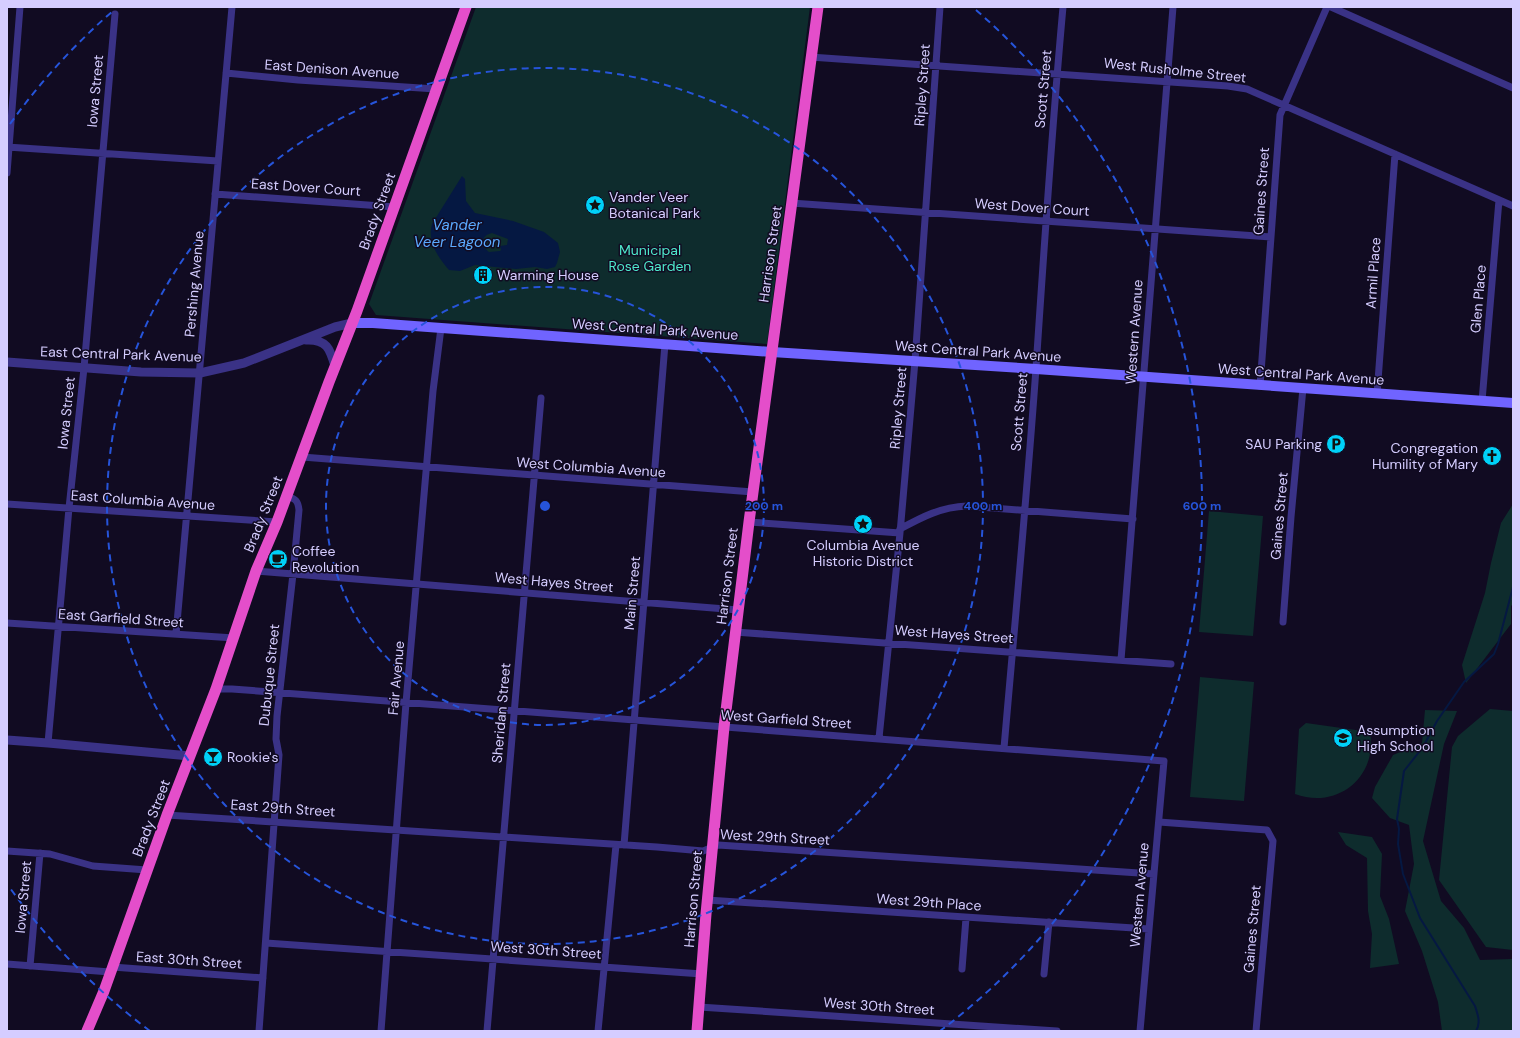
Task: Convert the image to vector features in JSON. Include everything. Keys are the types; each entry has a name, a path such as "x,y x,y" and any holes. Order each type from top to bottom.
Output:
{"highway":[{"name":"Brady Street","path":"87,1031 111,970 167,815 216,689 256,571 302,457 395,207 466,7"},
{"name":"Harrison Street","path":"697,1031 712,847 735,632 810,57 818,7"}],"main road":[{"name":"East Central Park Avenue","path":"352,323 441,328"},
{"name":"West Central Park Avenue","path":"441,328 1513,403"}],"street":[{"path":"7,173 20,7"},
{"name":"Pershing Avenue","path":"176,634 232,7"},
{"name":"Ripley Street","path":"879,738 900,531 915,361 940,7"},
{"name":"Scott Street","path":"1004,748 1036,369 1045,221 1063,7"},
{"name":"Western Avenue","path":"1121,660 1173,7"},
{"name":"Gaines Street","path":"1260,386 1280,115 1283,105 1327,7"},
{"path":"1331,7 1513,88"},
{"name":"Iowa Street","path":"48,743 69,508 84,368 115,14"},
{"name":"West Rusholme Street","path":"810,57 1167,81 1247,89 1513,206"},
{"name":"East Denison Avenue","path":"226,73 298,80 436,89"},
{"path":"8,147 218,161"},
{"name":"Armil Place","path":"1377,394 1395,154"},
{"name":"East Dover Court","path":"215,194 395,207"},
{"name":"Glen Place","path":"1482,401 1499,200"},
{"name":"West Dover Court","path":"791,203 1271,237"},
{"name":"East Central Park Avenue","path":"7,362 141,372 212,371 244,363 335,327 352,323"},
{"name":"Fair Avenue","path":"381,1031 416,584 433,391 441,328"},
{"path":"304,340 312,339 326,344 335,366"},
{"name":"Main Street","path":"624,845 665,344"},
{"name":"Gaines Street","path":"1283,622 1303,388"},
{"name":"Sheridan Street","path":"487,1031 541,398"},
{"path":"302,457 426,467"},
{"name":"West Columbia Avenue","path":"426,467 753,492"},
{"name":"Dubuque Street","path":"259,1031 279,755 276,739 277,716 293,574 298,506 298,502 295,499 287,496"},
{"name":"East Columbia Avenue","path":"7,504 277,522"},
{"path":"749,522 900,531 930,513 956,506 1133,519"},
{"name":"West Hayes Street","path":"256,571 738,610"},
{"name":"East Garfield Street","path":"7,623 234,638"},
{"name":"West Hayes Street","path":"735,632 888,642 1172,664"},
{"path":"216,689 406,703"},
{"name":"West Garfield Street","path":"406,703 1164,761"},
{"path":"7,740 190,756"},
{"name":"Western Avenue","path":"1140,1031 1164,761"},
{"name":"East 29th Street","path":"167,815 397,830"},
{"name":"Gaines Street","path":"1159,822 1267,830 1273,841 1256,1031"},
{"name":"West 29th Street","path":"397,830 703,851 718,845 1154,874"},
{"path":"598,1031 616,845"},
{"path":"7,852 50,854 93,866 147,870"},
{"name":"Iowa Street","path":"30,966 40,854"},
{"name":"West 29th Place","path":"707,900 1149,929"},
{"path":"962,969 966,918"},
{"path":"1044,974 1049,922"},
{"path":"266,943 388,952"},
{"name":"West 30th Street","path":"388,952 702,974"},
{"name":"East 30th Street","path":"7,964 263,978"},
{"name":"West 30th Street","path":"699,1007 1057,1031"}],"green space":[{"name":"Vander Veer Botanical Park","path":"476,7 810,7 767,344 376,315 369,304"},
{"path":"1513,504 1513,604 1511,606 1511,624 1466,683 1462,665 1485,593 1501,523"},
{"path":"1209,511 1263,516 1253,636 1199,632"},
{"path":"1200,677 1254,682 1244,801 1190,797"},
{"path":"1490,709 1513,711 1513,950 1486,947 1439,880 1452,747 1458,736"},
{"path":"1425,710 1457,711 1444,744 1423,841 1441,901 1464,928 1480,960 1513,959 1513,1031 1442,1031 1438,1002 1422,951 1405,911 1414,864 1409,825 1390,818 1372,798 1375,787 1393,755 1422,743"},
{"path":"1306,723 1370,732 1371,748 1368,763 1361,776 1351,786 1339,793 1326,797 1311,798 1295,794 1299,729"},
{"path":"1338,832 1372,837 1382,854 1380,896 1389,919 1399,964 1370,968 1372,934 1368,911 1367,858 1346,845"}],"water":[{"name":"Vander Veer Lagoon","path":"462,176 465,179 466,201 475,213 513,221 544,232 558,243 560,252 555,267 547,269 535,267 516,269 475,265 460,271 449,270 434,249 431,237 432,224","holes":["492,233 508,239 507,245 500,246 500,251 489,252 483,247 484,238"]}],"waterway":[{"path":"1476,1031 1479,1022 1475,1006 1420,918 1403,874 1398,844 1399,829 1397,819 1404,771 1423,747 1437,721 1464,682 1494,654 1513,587"}],"place":[{"name":"Vander Veer Botanical Park","path":"595,205"},
{"name":"Warming House","path":"483,275"},
{"name":"SAU Parking","path":"1336,444"},
{"name":"Congregation Humility of Mary","path":"1492,456"},
{"name":"Columbia Avenue Historic District","path":"863,524"},
{"name":"Coffee Revolution","path":"278,559"},
{"name":"Assumption High School","path":"1343,738"},
{"name":"Rookie's","path":"213,757"}],"park label":[{"name":"Municipal Rose Garden","path":"650,258"}]}
